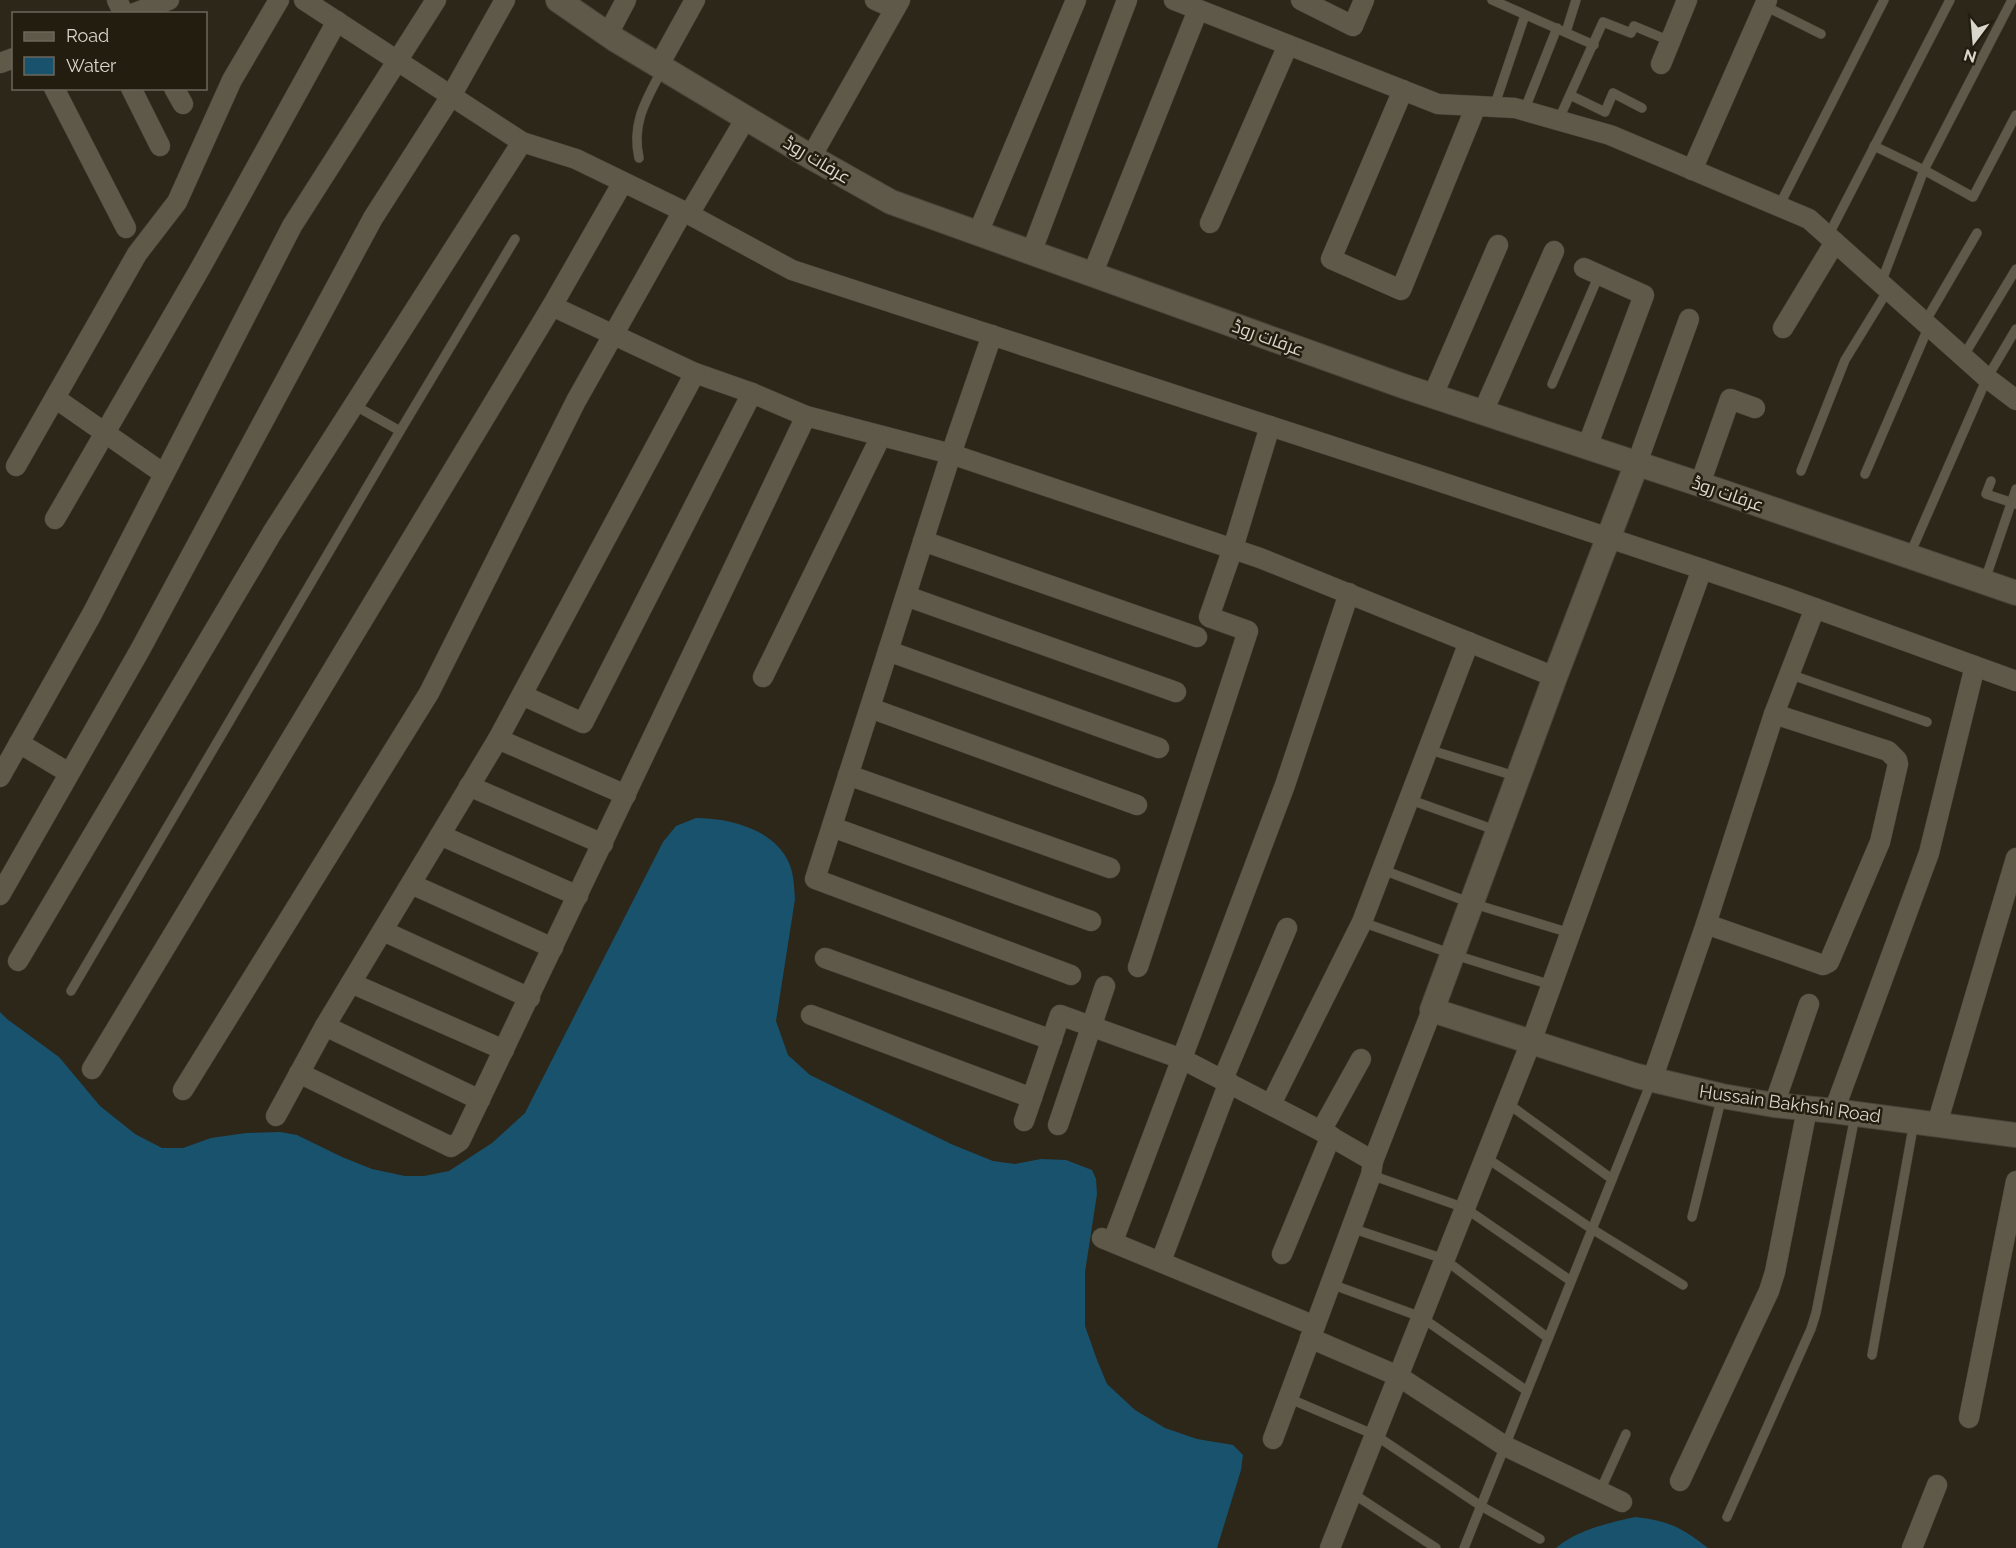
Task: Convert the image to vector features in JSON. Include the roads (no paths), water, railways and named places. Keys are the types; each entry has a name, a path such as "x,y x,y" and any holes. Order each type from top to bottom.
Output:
{"street":[{"path":"117,0 130,12"},
{"path":"134,12 169,0"},
{"path":"16,466 137,254 177,202 232,80 279,0"},
{"path":"304,0 522,142 576,159 686,212 792,270 1701,569 2016,681"},
{"path":"0,777 92,614 291,226 436,0"},
{"path":"0,895 140,650 373,218 452,96 505,0"},
{"name":"عرفات روڈ","path":"558,0 661,67 891,202 1433,395 2016,593"},
{"path":"608,34 626,0"},
{"path":"661,67 695,0"},
{"path":"811,157 898,4 875,0"},
{"path":"978,233 1076,0"},
{"path":"1031,253 1127,0"},
{"path":"1174,0 1438,104 1524,111 1610,135 1809,219 1987,378 2016,400"},
{"path":"1302,0 1353,26 1364,0"},
{"path":"1661,64 1685,0"},
{"path":"1692,170 1766,3"},
{"path":"1092,275 1198,10"},
{"path":"55,519 201,267 337,21"},
{"path":"1210,224 1288,45"},
{"path":"55,90 126,228"},
{"path":"132,90 159,146"},
{"path":"1403,90 1331,259 1401,290 1485,107"},
{"path":"183,1090 429,693 576,401 686,212 746,118"},
{"path":"18,961 272,533 522,142"},
{"path":"92,1069 552,306 623,182"},
{"path":"1783,328 1831,239"},
{"path":"1433,395 1498,245"},
{"path":"1483,412 1554,251"},
{"path":"1587,447 1644,295 1591,272"},
{"path":"552,306 695,373 752,393 806,416 951,454 1233,548 1555,677"},
{"path":"1273,1439 1689,319"},
{"path":"992,335 951,454 815,879 1071,975"},
{"path":"276,1116 325,1026 498,739 695,373"},
{"path":"522,695 583,723 752,393"},
{"path":"55,398 164,474"},
{"path":"1700,484 1730,399 1755,408"},
{"path":"299,1074 451,1147 460,1141 806,416"},
{"path":"1138,967 1248,632 1209,617 1233,548 1270,426"},
{"path":"763,677 881,436"},
{"path":"923,541 1197,637"},
{"path":"1330,1548 1531,1042 1701,569"},
{"path":"1349,593 1285,785 1182,1059 1107,1239 1161,1261 1313,1332 1398,1376 1505,1446 1622,1502"},
{"path":"906,596 1176,692"},
{"path":"1652,1080 1706,924 1774,714 1815,608"},
{"path":"1271,1104 1362,922 1469,642"},
{"path":"888,651 1159,748"},
{"path":"1844,1112 1929,853 1975,666"},
{"path":"870,708 1137,805"},
{"path":"1706,924 1823,964 1829,962 1880,842 1898,764 1894,755 1888,751 1774,714"},
{"path":"498,739 626,795"},
{"path":"19,743 69,773"},
{"path":"848,775 1110,868"},
{"path":"470,786 603,844"},
{"path":"832,827 1090,921"},
{"path":"441,835 578,896"},
{"path":"1925,1123 2016,858"},
{"path":"411,884 554,948"},
{"path":"1161,1261 1226,1080 1287,928"},
{"path":"383,931 530,998"},
{"path":"825,958 1052,1040"},
{"path":"351,983 504,1050"},
{"path":"1058,1125 1105,986"},
{"path":"1774,1105 1809,1004"},
{"name":"Hussain Bakhshi Road","path":"1432,1010 1652,1080 1722,1096 1774,1105 2016,1135"},
{"path":"811,1015 1032,1098"},
{"path":"1024,1122 1060,1015 1182,1059 1226,1080 1326,1133 1372,1168"},
{"path":"325,1026 480,1100"},
{"path":"1282,1254 1326,1133 1361,1059"},
{"path":"1680,1481 1769,1291 1775,1272 1807,1109"},
{"path":"1969,1418 2016,1181"},
{"path":"1912,1548 1938,1485"}],"lane":[{"path":"1492,0 1594,45"},
{"path":"1524,111 1576,0"},
{"path":"1779,206 1884,0"},
{"path":"1831,239 1874,146 1950,0"},
{"path":"1801,471 1845,360 1885,286 1924,170 2012,0"},
{"path":"1766,3 1821,34"},
{"path":"1485,107 1526,15"},
{"path":"1558,121 1603,22 1631,33 1634,26 1670,41"},
{"path":"639,158 635,142 637,125 661,67"},
{"path":"1570,96 1605,112 1613,93 1642,108"},
{"path":"1874,146 1973,197 2016,115"},
{"path":"1865,474 1927,324 1977,234"},
{"path":"71,991 515,239"},
{"path":"1963,357 2016,269"},
{"path":"1552,384 1591,272"},
{"path":"1909,557 1987,378 2016,328"},
{"path":"354,405 400,431"},
{"path":"1990,481 1986,494 2014,504"},
{"path":"1984,582 2014,504 2016,489"},
{"path":"1789,674 1927,722"},
{"path":"1427,749 1518,777"},
{"path":"1408,799 1498,831"},
{"path":"1383,870 1471,903 1570,933"},
{"path":"1362,922 1452,954 1551,985"},
{"path":"1464,1548 1652,1080"},
{"path":"1692,1217 1722,1096"},
{"path":"1506,1103 1612,1179"},
{"path":"1726,1517 1811,1329 1818,1301 1844,1112"},
{"path":"1872,1355 1925,1123"},
{"path":"1485,1156 1592,1229 1683,1285"},
{"path":"1372,1168 1465,1208 1571,1281"},
{"path":"1351,1228 1444,1259 1548,1338"},
{"path":"1330,1284 1421,1317 1527,1391"},
{"path":"1288,1398 1375,1435 1481,1506 1540,1539"},
{"path":"1600,1491 1626,1434"},
{"path":"1352,1493 1436,1548"}],"water":[{"path":"696,818 736,823 762,834 782,851 789,863 793,876 795,899 776,1021 788,1055 810,1075 951,1144 993,1161 1015,1164 1041,1159 1066,1160 1092,1170 1096,1179 1097,1194 1085,1272 1085,1326 1107,1384 1135,1410 1165,1428 1197,1439 1233,1445 1243,1455 1241,1470 1217,1548 0,1548 0,1012 59,1057 100,1106 135,1134 162,1148 183,1148 211,1138 246,1133 280,1132 297,1135 372,1169 405,1176 424,1176 449,1171 492,1143 525,1113 663,842 676,826"},
{"path":"1635,1517 1674,1526 1708,1548 1556,1548 1583,1532"}]}
